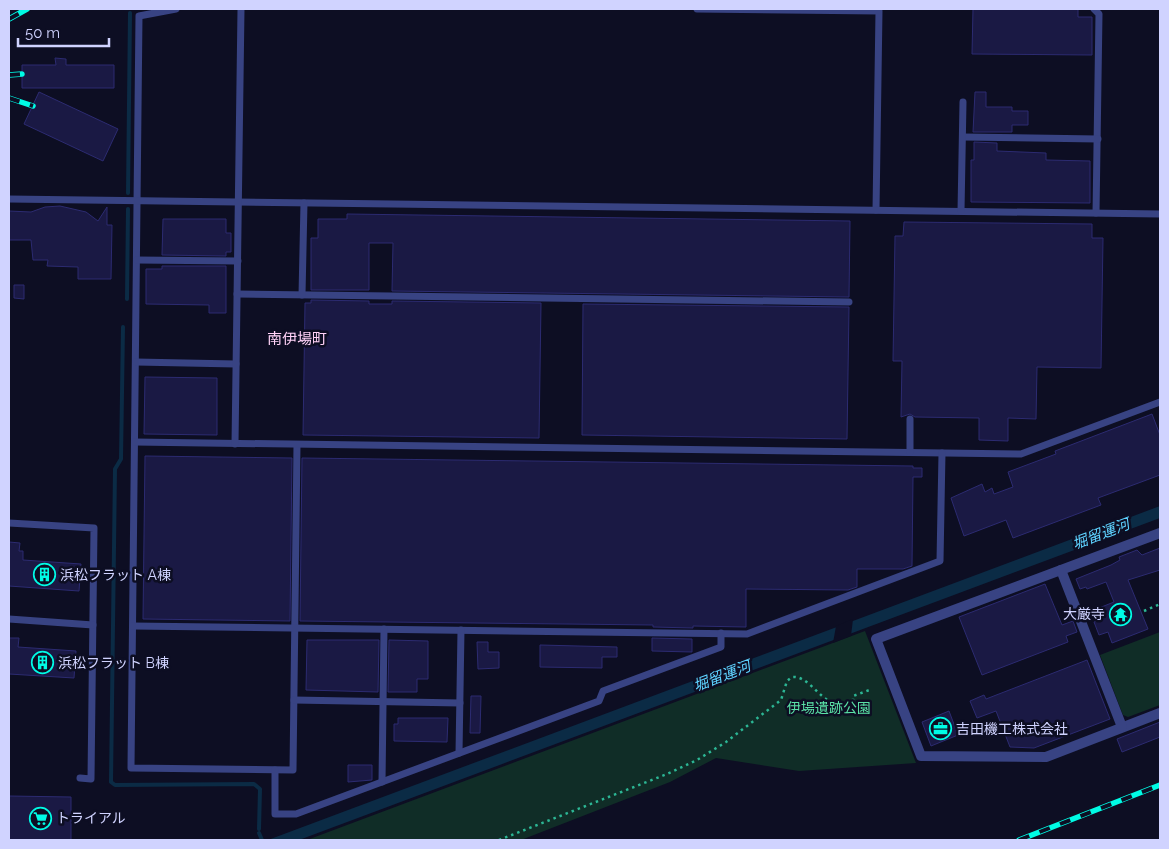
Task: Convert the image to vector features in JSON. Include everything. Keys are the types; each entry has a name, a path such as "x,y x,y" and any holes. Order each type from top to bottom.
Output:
{"street":[{"path":"1160,533 876,639 921,756 1046,757 1160,713"},
{"path":"1060,570 1122,728"}],"lane":[{"path":"176,9 140,16 131,768 293,770 297,444"},
{"path":"235,444 241,9"},
{"path":"697,9 879,11 876,210"},
{"path":"1094,9 1099,14 1096,213"},
{"path":"962,212 963,102"},
{"path":"963,137 1098,139"},
{"path":"9,199 1160,214"},
{"path":"302,295 304,203"},
{"path":"137,260 238,261"},
{"path":"237,294 849,302"},
{"path":"136,362 236,364"},
{"path":"135,442 1021,454 1160,402"},
{"path":"910,419 910,452"},
{"path":"133,626 747,634 940,561 942,453"},
{"path":"9,522 94,528 91,779 80,778"},
{"path":"9,619 93,624"},
{"path":"382,782 384,629"},
{"path":"459,753 460,630"},
{"path":"275,770 275,814 296,814 599,701 603,691 721,647 721,633"},
{"path":"294,700 460,703"}],"path":[{"path":"1144,611 1160,604"},
{"path":"499,840 667,774 697,760 726,742 781,700 787,681 792,677 799,677 827,700 836,704 853,704 853,696 872,689"}],"green space":[{"name":"伊場遺跡公園","path":"865,631 916,763 799,771 716,758 670,782 521,840 307,840"},
{"path":"1160,632 1160,705 1128,717 1123,715 1100,655"}],"water":[{"name":"堀留運河","path":"1160,506 1160,518 299,840 268,840"}],"pier":[{"path":"853,619 851,636 833,643 836,626"}],"building":[{"path":"973,9 1078,9 1078,17 1092,17 1092,55 972,54"},
{"path":"55,58 66,59 66,65 114,65 114,88 22,88 22,65 56,65"},
{"path":"39,92 118,129 103,161 24,124"},
{"path":"975,92 986,92 986,107 1012,107 1012,111 1028,111 1028,125 1012,125 1012,132 973,132"},
{"path":"974,142 997,143 997,151 1046,153 1046,160 1090,161 1090,203 971,202 971,160 974,160"},
{"path":"60,206 86,212 98,221 107,207 107,225 112,225 111,279 78,279 78,267 47,266 48,260 33,260 31,240 9,240 9,211 31,212 45,207"},
{"path":"347,214 850,221 849,297 392,291 393,243 369,243 369,290 311,290 311,238 318,238 318,219 347,219"},
{"path":"163,219 226,219 226,233 231,233 231,252 226,252 226,256 162,255"},
{"path":"904,222 1092,224 1092,238 1103,238 1101,368 1037,367 1036,419 1008,418 1008,441 979,440 979,418 915,417 910,414 901,417 902,361 893,361 895,236 903,236"},
{"path":"162,266 226,266 226,313 209,313 209,305 146,304 146,269 162,269"},
{"path":"14,285 24,285 24,299 14,298"},
{"path":"311,300 369,301 369,304 392,304 392,301 541,303 539,438 303,435 305,303 311,303"},
{"path":"583,304 849,307 847,439 582,435"},
{"path":"145,377 217,378 217,435 144,434"},
{"path":"1152,414 1160,435 1160,475 1098,498 1101,505 1013,538 1006,520 964,536 951,498 982,484 985,492 992,488 994,494 1013,487 1008,472 1056,454 1055,451"},
{"path":"145,456 292,458 290,621 143,619"},
{"path":"302,458 913,466 913,468 922,468 922,477 913,477 912,566 903,569 857,569 857,587 848,590 746,589 746,627 693,626 693,628 653,627 653,625 300,621"},
{"name":"浜松フラット A棟","path":"9,542 20,543 19,551 23,551 23,560 81,564 79,591 9,586"},
{"path":"1160,548 1160,570 1128,580 1148,629 1112,643 1108,632 1099,635 1094,622 1103,619 1099,608 1114,602 1106,582 1087,589 1086,587 1080,589 1076,579 1111,565 1120,560 1119,557 1137,550 1142,555"},
{"path":"1045,584 1062,625 1073,621 1077,632 1066,636 1068,642 982,675 959,617"},
{"name":"浜松フラット B棟","path":"9,638 19,638 18,647 76,651 74,678 9,674"},
{"path":"652,638 692,639 692,652 652,651"},
{"path":"307,640 379,640 378,692 306,690"},
{"path":"389,640 428,641 428,679 417,679 417,692 388,692"},
{"path":"477,642 488,642 488,652 499,652 499,668 478,669"},
{"path":"540,645 617,647 617,657 602,657 602,668 540,667"},
{"path":"1087,660 1110,719 1034,748 1010,747 996,711 977,718 970,701 984,695 986,699"},
{"path":"471,696 481,696 480,733 470,733"},
{"path":"949,711 958,735 931,746 922,722"},
{"path":"398,718 448,718 447,742 394,741 394,724 398,724"},
{"path":"1160,722 1160,737 1122,752 1117,739"},
{"path":"348,765 372,765 372,780 348,782"},
{"name":"トライアル","path":"9,796 71,797 71,840 9,840"}],"waterway":[{"path":"128,193 130,13"},
{"path":"127,299 128,209"},
{"path":"123,327 121,459 115,469 111,782 115,785 254,784 260,789 259,829"},
{"path":"259,833 262,840"}],"railway":[{"path":"9,19 27,9"},
{"path":"9,75 22,74"},
{"path":"9,98 33,106"},
{"path":"1019,840 1160,785"}],"place":[{"name":"浜松フラット A棟","path":"44,575"},
{"name":"大厳寺","path":"1121,614"},
{"name":"浜松フラット B棟","path":"42,663"},
{"name":"吉田機工株式会社","path":"940,729"},
{"name":"トライアル","path":"40,818"}],"district":[{"name":"南伊場町","path":"297,339"}]}
